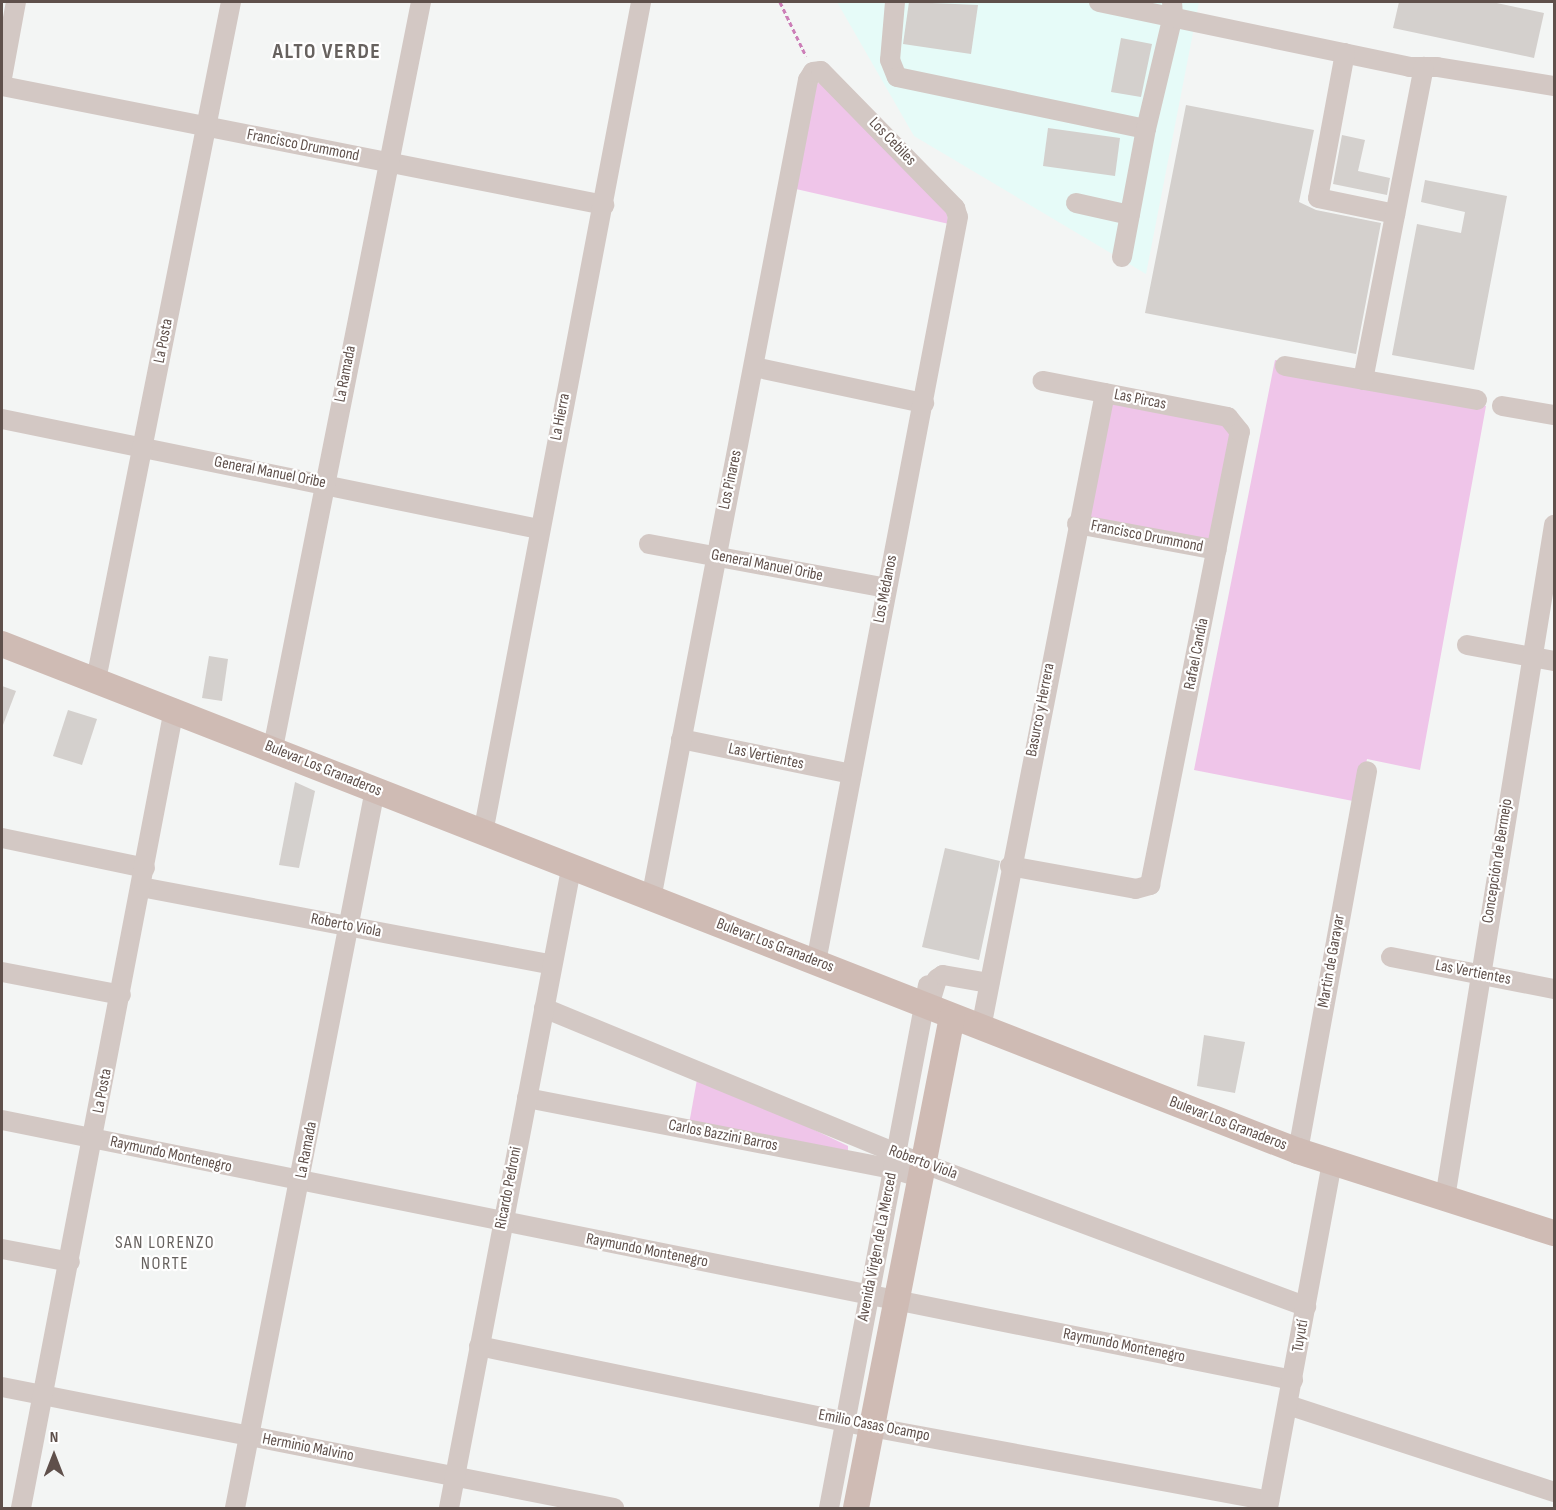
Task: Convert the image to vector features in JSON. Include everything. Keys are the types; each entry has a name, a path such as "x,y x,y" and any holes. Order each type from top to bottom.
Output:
{"main road":[{"name":"Bulevar Los Granaderos","path":"2,644 273,748 571,869 816,962 927,1000 952,1017 1298,1151 1554,1233"},
{"name":"Avenida Virgen de La Merced","path":"856,1509 920,1170 952,1017"}],"street":[{"path":"2,78 16,2"},
{"name":"La Posta","path":"96,680 231,2"},
{"name":"La Ramada","path":"273,748 387,162 421,2"},
{"name":"La Hierra","path":"483,833 641,2"},
{"path":"895,2 890,60 897,77 1146,129"},
{"path":"1099,2 1173,9 1345,53 1553,86"},
{"path":"1173,9 1187,2"},
{"path":"1122,257 1146,129 1173,9"},
{"path":"1345,53 1318,198 1395,214"},
{"path":"1363,380 1424,67"},
{"name":"Los Cebiles","path":"817,71 955,208 958,217"},
{"name":"Los Pinares","path":"651,898 716,556 817,71"},
{"name":"Francisco Drummond","path":"2,86 604,205"},
{"path":"1076,203 1130,215"},
{"name":"Los Médanos","path":"816,962 850,774 924,403 958,217"},
{"path":"1285,366 1477,400"},
{"path":"754,368 924,403"},
{"name":"Las Pircas","path":"1042,381 1228,417 1236,423"},
{"name":"Basurco y Herrera","path":"981,1028 1010,866 1105,393"},
{"path":"1502,406 1554,415"},
{"name":"General Manuel Oribe","path":"2,419 539,529"},
{"name":"Rafael Candia","path":"1010,866 1136,889 1150,885 1240,432 1236,423"},
{"name":"Francisco Drummond","path":"1077,524 1218,550"},
{"name":"Concepción de Bermejo","path":"1445,1198 1479,975 1554,525"},
{"name":"General Manuel Oribe","path":"649,544 886,588"},
{"path":"1467,645 1554,661"},
{"name":"La Posta","path":"21,1509 94,1139 174,709"},
{"name":"Las Vertientes","path":"681,739 850,774"},
{"name":"Martin de Garayar","path":"1298,1151 1367,771"},
{"name":"La Ramada","path":"235,1509 375,790"},
{"path":"2,838 145,868"},
{"name":"Ricardo Pedroni","path":"449,1509 571,869"},
{"name":"Roberto Viola","path":"141,887 552,965"},
{"name":"Las Vertientes","path":"1391,957 1554,989"},
{"path":"2,972 121,995"},
{"name":"Avenida Virgen de La Merced","path":"829,1509 894,1161 927,1000 939,976 989,983"},
{"name":"Roberto Viola","path":"544,1008 894,1161"},
{"name":"Carlos Bazzini Barros","path":"527,1098 894,1161 920,1170"},
{"name":"Raymundo Montenegro","path":"2,1120 1293,1380"},
{"name":"Tuyutí","path":"1269,1505 1332,1163"},
{"name":"Roberto Viola","path":"920,1170 1306,1307"},
{"path":"2,1249 70,1262"},
{"name":"Emilio Casas Ocampo","path":"479,1346 872,1427 1269,1505"},
{"name":"Herminio Malvino","path":"2,1387 614,1509"},
{"path":"1288,1405 1554,1492"}],"path":[{"path":"780,2 817,71"}],"shaded area":[{"path":"837,2 1199,2 1146,274 914,136"},
{"path":"822,80 946,210 949,224 796,189 816,85"},
{"path":"1275,360 1486,406 1420,770 1367,759 1358,802 1194,770"},
{"path":"1103,393 1236,423 1217,550 1077,524"},
{"path":"698,1074 848,1146 848,1152 689,1124"}],"building":[{"path":"909,2 978,5 971,54 903,44"},
{"path":"1399,2 1492,2 1544,13 1534,58 1393,28"},
{"path":"1121,38 1152,44 1141,97 1111,92"},
{"path":"1186,105 1314,130 1299,202 1316,210 1381,223 1356,354 1145,313"},
{"path":"1048,128 1120,138 1115,176 1043,166"},
{"path":"1342,135 1365,140 1358,171 1390,178 1387,195 1333,184"},
{"path":"1425,180 1507,196 1474,370 1392,355 1417,224 1461,233 1465,212 1421,202"},
{"path":"209,656 228,659 222,701 202,698"},
{"path":"2,686 16,691 3,725 2,725"},
{"path":"68,710 97,719 82,765 53,756"},
{"path":"295,782 315,791 299,868 279,865"},
{"path":"945,848 1000,861 979,960 922,947"},
{"path":"1204,1035 1245,1042 1235,1093 1197,1086"}],"district":[{"name":"ALTO VERDE","path":"327,52"},
{"name":"SAN LORENZO NORTE","path":"165,1254"}]}
